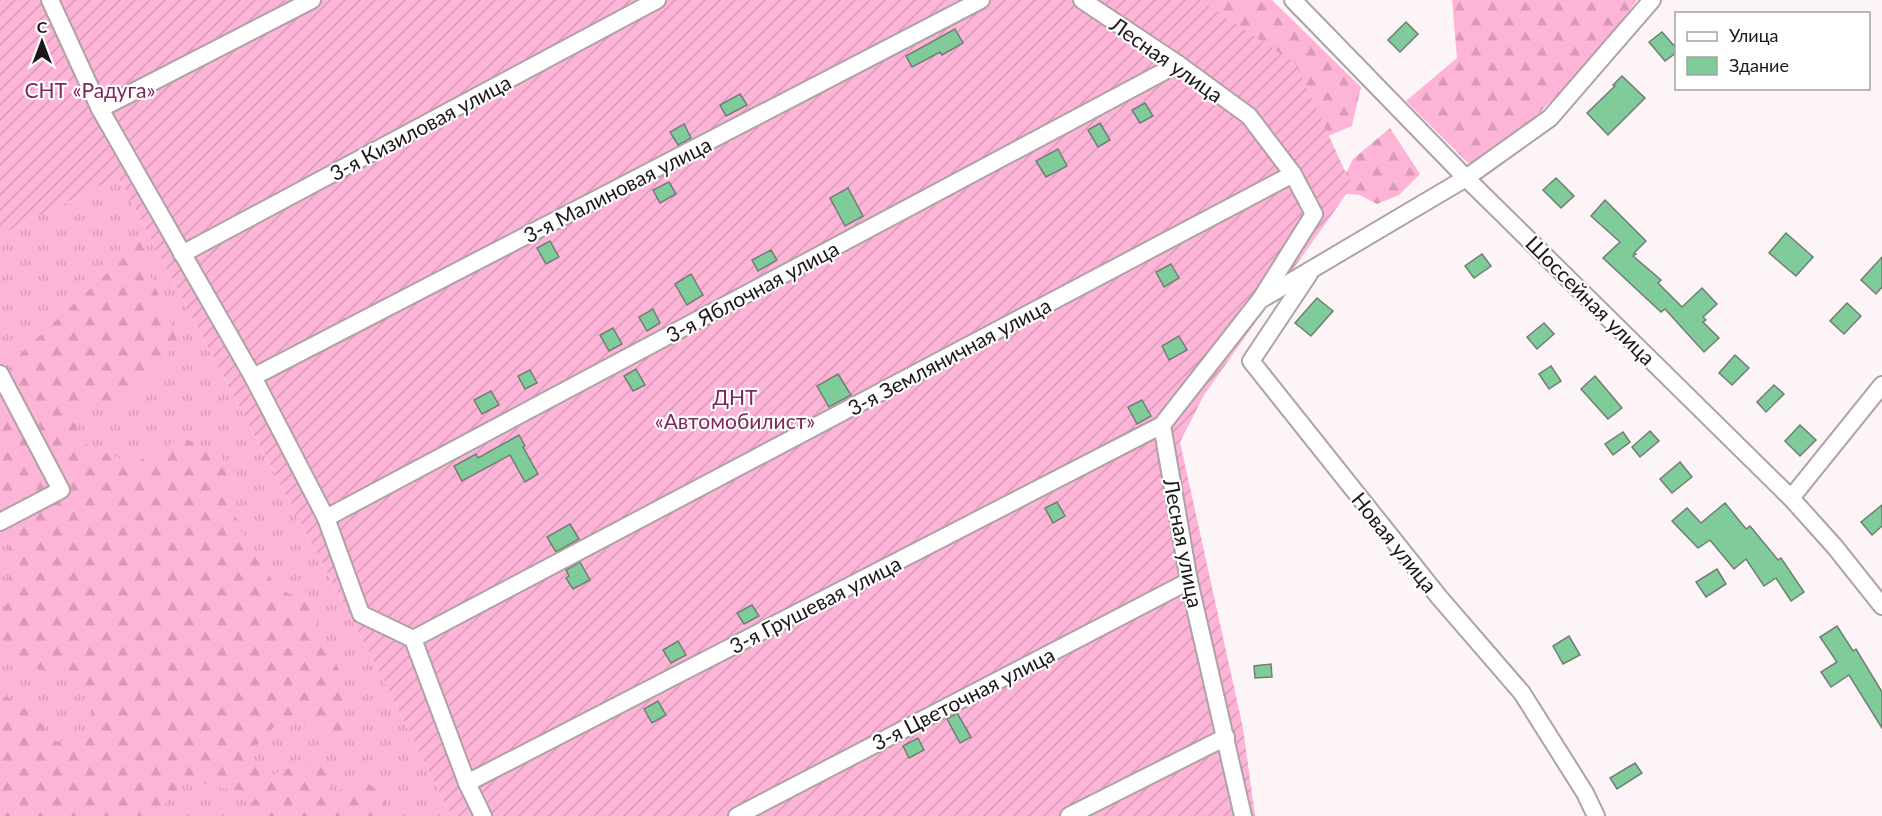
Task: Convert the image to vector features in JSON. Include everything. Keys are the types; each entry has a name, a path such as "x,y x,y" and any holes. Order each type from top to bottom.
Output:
{"street":[{"path":"50,0 100,108 253,377 326,518 360,614 413,639 467,783 483,816"},
{"path":"100,108 312,0"},
{"name":"3-я Кизиловая улица","path":"182,254 657,0"},
{"name":"3-я Малиновая улица","path":"253,377 981,0"},
{"name":"Лесная улица","path":"1082,0 1178,64 1249,116 1293,174 1314,214 1260,300 1162,425 1190,581 1243,816"},
{"name":"Шоссейная улица","path":"1293,0 1467,178 1791,498 1835,547 1882,606"},
{"name":"Лесная улица","path":"1260,300 1467,178 1550,118 1652,0"},
{"name":"3-я Яблочная улица","path":"326,518 1178,64"},
{"name":"3-я Земляничная улица","path":"413,639 1293,174"},
{"name":"Новая улица","path":"1312,270 1251,361 1439,597 1522,693 1585,793 1596,816"},
{"path":"0,374 61,490 0,522"},
{"path":"1791,498 1882,385"},
{"name":"3-я Грушевая улица","path":"467,783 1162,425"},
{"name":"3-я Цветочная улица","path":"737,816 1190,581"},
{"path":"1069,816 1226,737"}],"green space":[{"name":"ДНТ «Автомобилист»","path":"0,0 1199,0 1295,63 1352,186 1204,395 1180,442 1243,728 1255,816 451,816 381,675 118,177 0,235"},
{"path":"1099,0 1272,0 1361,87 1352,126 1309,144"},
{"path":"1452,0 1637,0 1593,60 1534,118 1469,164 1406,101 1457,58"},
{"path":"1390,128 1420,174 1399,195 1377,204 1360,195 1336,193 1353,159"},
{"path":"118,177 381,675 451,816 0,816 0,235"},
{"path":"144,238 148,270 177,339 162,365 114,406 86,408 73,439 133,464 182,437 222,456 238,526 277,588 308,602 343,679 344,745 313,724 280,720 247,756 272,775 311,759 334,767 328,794 365,781 386,797 386,816 366,816 364,806 346,816 239,816 261,793 220,788 186,779 155,816 0,816 0,693 32,713 57,742 91,736 91,688 19,662 0,635 0,611 9,602 9,525 0,504 0,398 11,363"}],"building":[{"path":"1406,22 1418,34 1400,52 1388,40"},
{"path":"955,29 963,43 942,55 940,52 912,67 906,56"},
{"path":"1662,32 1675,47 1675,54 1665,61 1649,42"},
{"path":"1622,76 1645,98 1608,135 1587,113"},
{"path":"740,94 747,105 726,116 720,105"},
{"path":"1145,103 1153,116 1140,123 1132,110"},
{"path":"1100,123 1110,140 1098,147 1088,130"},
{"path":"684,124 691,138 678,145 670,132"},
{"path":"1058,149 1067,166 1046,177 1036,161"},
{"path":"1556,178 1574,196 1561,208 1543,190"},
{"path":"669,182 676,194 660,203 653,190"},
{"path":"848,188 863,216 845,226 830,198"},
{"path":"1605,200 1646,241 1633,256 1661,280 1658,283 1682,307 1702,288 1717,304 1703,317 1706,320 1703,322 1719,338 1704,352 1665,309 1661,312 1603,258 1620,242 1591,216"},
{"path":"1786,233 1813,257 1796,276 1769,253"},
{"path":"550,241 559,257 546,264 537,248"},
{"path":"771,250 777,260 758,271 752,260"},
{"path":"1482,254 1491,266 1474,278 1465,266"},
{"path":"1882,257 1882,287 1876,294 1861,280"},
{"path":"1171,264 1179,278 1164,287 1156,272"},
{"path":"691,274 703,295 687,305 675,284"},
{"path":"1317,298 1333,311 1311,336 1295,323"},
{"path":"1847,303 1861,316 1844,334 1830,321"},
{"path":"653,309 660,323 647,331 639,317"},
{"path":"1544,323 1554,334 1537,349 1527,337"},
{"path":"613,328 622,344 609,351 600,335"},
{"path":"1179,336 1187,350 1169,360 1162,346"},
{"path":"1735,355 1749,368 1732,385 1719,373"},
{"path":"1551,366 1561,381 1549,389 1539,374"},
{"path":"636,369 645,385 633,391 624,376"},
{"path":"530,370 537,383 525,389 518,376"},
{"path":"838,374 851,395 829,407 817,386"},
{"path":"1595,376 1622,408 1608,419 1581,389"},
{"path":"1774,385 1784,394 1766,412 1757,402"},
{"path":"491,391 499,405 482,414 474,400"},
{"path":"1142,400 1151,416 1137,424 1128,407"},
{"path":"1800,425 1816,440 1800,456 1785,441"},
{"path":"1650,431 1659,441 1640,457 1632,447"},
{"path":"1623,432 1630,442 1613,455 1605,444"},
{"path":"519,435 538,474 525,482 510,455 462,481 454,466 476,454 478,458"},
{"path":"1680,462 1692,477 1672,493 1660,479"},
{"path":"1057,502 1065,516 1053,523 1045,508"},
{"path":"1725,503 1746,529 1750,526 1778,560 1781,558 1804,592 1791,601 1776,578 1764,586 1746,559 1734,569 1710,540 1698,548 1672,521 1687,508 1701,523"},
{"path":"1882,505 1882,526 1872,535 1861,522"},
{"path":"570,524 579,539 556,552 547,537"},
{"path":"580,562 590,580 573,589 566,578 569,576 566,570"},
{"path":"1717,569 1726,584 1706,597 1696,582"},
{"path":"752,605 759,616 744,624 737,613"},
{"path":"1837,626 1853,651 1856,649 1882,692 1882,728 1849,675 1831,687 1821,672 1837,662 1820,637"},
{"path":"1569,636 1580,655 1563,664 1553,646"},
{"path":"678,641 686,655 671,663 663,650"},
{"path":"1271,664 1272,677 1255,678 1254,666"},
{"path":"658,701 666,715 652,723 644,709"},
{"path":"957,713 971,737 960,743 947,719"},
{"path":"918,738 924,750 909,758 903,746"},
{"path":"1635,763 1642,773 1617,789 1610,778"}],"park label":[{"name":"СНТ «Радуга»","path":"90,89"}]}
